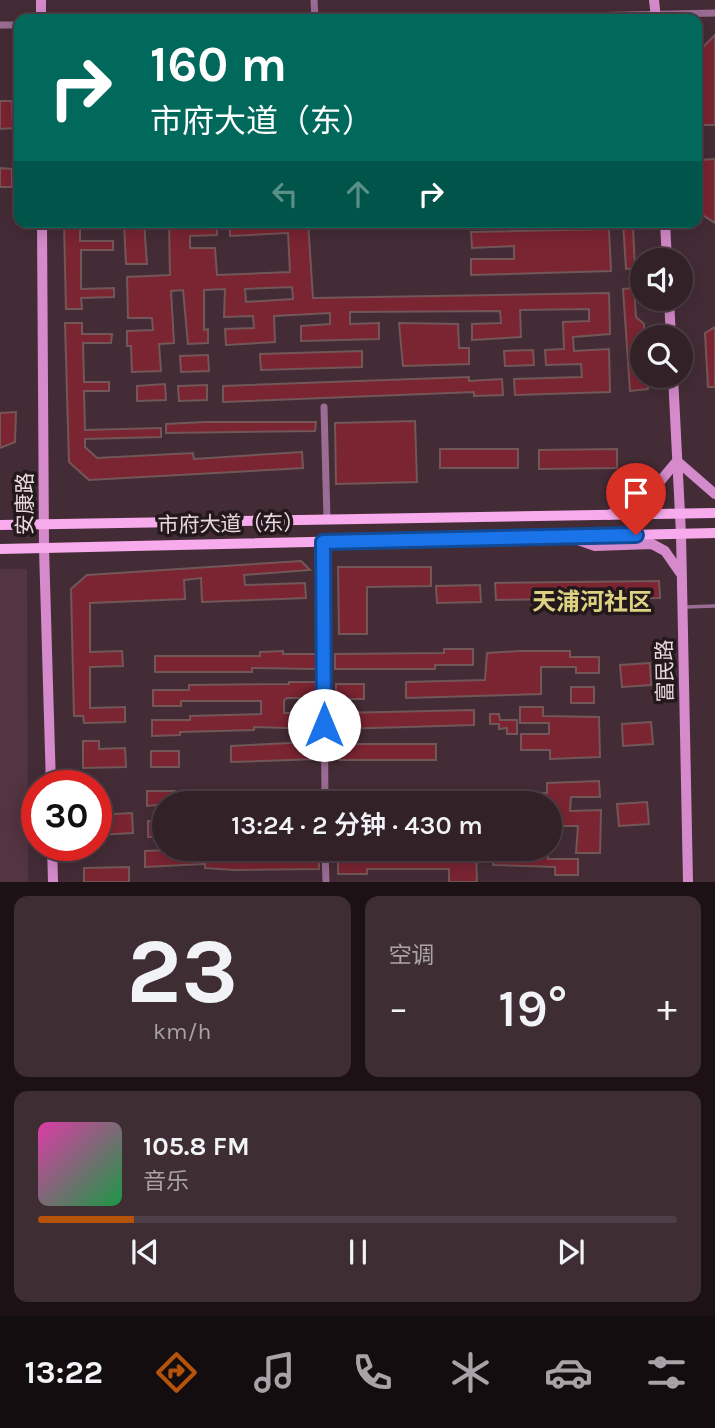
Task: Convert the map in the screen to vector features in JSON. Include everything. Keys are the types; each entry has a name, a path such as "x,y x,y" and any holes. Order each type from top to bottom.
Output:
{"main road":[{"name":"市府大道（东）","path":"0,525 715,513"},
{"name":"市府大道（东）","path":"0,549 715,533"}],"street":[{"name":"安康路","path":"42,228 44,548 51,770"},
{"path":"666,228 667,248"},
{"name":"富民路","path":"674,388 681,534 688,882"},
{"path":"324,407 327,520"},
{"path":"609,515 652,491 677,461 715,494"},
{"path":"568,536 595,546 652,544 665,551 682,575"},
{"path":"323,542 325,791"},
{"path":"52,861 53,882"},
{"path":"325,861 326,882"}],"lane":[{"path":"682,607 715,606"}],"shaded area":[{"path":"0,569 27,569 28,770 21,770 21,861 28,861 28,882 0,882"}],"building":[{"path":"715,35 715,125 702,125 702,48"},
{"path":"0,101 12,101 13,128 0,129"},
{"path":"715,159 715,223 702,215 702,160"},
{"path":"0,168 12,169 12,187 0,187"},
{"path":"64,228 80,228 80,241 113,241 113,250 81,250 81,289 114,288 114,297 81,298 82,309 66,309"},
{"path":"124,228 144,228 147,264 126,264"},
{"path":"169,228 217,228 217,235 190,236 190,248 215,248 217,275 290,272 288,233 230,236 230,228 308,228 313,298 609,293 610,334 573,337 574,351 609,349 610,392 515,395 514,379 582,377 581,364 546,365 545,350 564,349 563,322 589,321 589,309 520,310 521,337 472,340 472,324 501,323 500,311 350,312 350,324 379,323 379,339 301,341 301,326 330,324 330,313 274,316 275,342 226,345 225,329 254,328 253,316 224,317 225,289 204,290 204,330 208,329 208,343 188,344 183,290 171,291 174,343 159,344 161,371 132,372 131,346 127,346 127,331 153,330 152,318 128,318 127,277 170,275","holes":["292,287 293,299 246,302 245,289"]},
{"path":"623,228 633,228 634,248 630,248 630,269 626,269"},
{"path":"609,229 611,271 471,275 471,259 514,259 514,246 472,248 471,232"},
{"path":"630,288 630,311 636,311 636,317 644,324 630,325 630,388 648,389 630,391 623,289"},
{"path":"65,323 82,323 82,334 112,334 111,343 83,343 84,382 109,382 109,391 84,391 85,430 161,428 161,437 85,439 85,447 97,458 193,453 194,459 302,452 303,468 89,480 69,462"},
{"path":"399,323 458,324 459,348 469,348 469,364 403,366"},
{"path":"715,327 715,387 708,387 705,333"},
{"path":"533,350 534,365 505,366 504,351"},
{"path":"362,351 362,367 261,370 260,354"},
{"path":"208,355 209,371 181,372 180,356"},
{"path":"469,377 469,381 502,379 503,395 474,396 474,392 223,402 223,386"},
{"path":"165,384 166,400 137,401 137,386"},
{"path":"207,385 207,400 179,401 178,386"},
{"path":"16,412 15,442 0,448 0,413"},
{"path":"415,421 417,482 336,484 335,423"},
{"path":"316,422 315,431 166,433 166,424"},
{"path":"440,449 518,449 518,468 440,468"},
{"path":"617,449 617,468 539,469 539,450"},
{"path":"301,561 310,570 244,575 245,585 305,583 306,598 202,602 201,578 184,580 185,599 90,603 90,652 122,651 123,666 90,667 90,708 125,707 125,722 84,723 83,716 74,716 71,589 87,575"},
{"path":"338,567 431,567 431,586 367,587 367,634 339,634"},
{"path":"659,581 660,598 496,600 495,583"},
{"path":"480,585 481,602 437,603 436,586"},
{"path":"444,649 473,649 473,665 435,665 435,669 335,669 335,654 444,653"},
{"path":"283,651 283,654 316,654 316,669 252,668 252,672 155,672 155,656 260,656 260,652"},
{"path":"570,651 570,657 599,657 599,673 576,673 576,667 541,667 541,694 406,698 406,682 485,680 487,653"},
{"path":"650,663 651,685 622,687 620,665"},
{"path":"318,682 318,698 284,700 284,713 317,713 317,729 254,727 254,730 180,732 180,735 152,736 152,720 261,714 261,701 181,701 181,706 153,706 153,690 189,690 189,685"},
{"path":"336,684 364,684 364,699 336,699"},
{"path":"571,687 594,687 594,703 571,703"},
{"path":"520,707 543,707 543,716 599,717 600,757 550,759 550,750 521,750 521,734 549,734 549,723 520,723"},
{"path":"474,710 474,725 339,729 339,713"},
{"path":"490,714 499,714 500,720 517,720 517,734 507,734 507,728 499,729 499,724 490,724"},
{"path":"651,722 653,744 623,746 622,724"},
{"path":"83,741 99,741 99,749 125,748 126,767 83,768"},
{"path":"318,743 318,759 231,762 231,746"},
{"path":"340,744 436,744 436,760 340,760"},
{"path":"151,751 179,751 179,767 151,767"},
{"path":"599,781 600,797 571,797 570,811 601,810 600,853 576,853 578,826 562,826 562,791 547,791 547,783"},
{"path":"147,791 152,791 152,805 147,806"},
{"path":"647,802 649,824 619,826 617,804"},
{"path":"132,813 133,833 112,834 112,814"},
{"path":"148,821 152,821 152,837 148,837"},
{"path":"145,851 152,851 152,861 319,861 319,869 234,870 205,868 205,864 145,867"},
{"path":"578,859 578,875 555,875 555,867 493,865 493,861"},
{"path":"338,861 476,861 477,882 449,882 449,869 367,869 367,874 338,874"},
{"path":"129,867 129,882 84,882 84,868"}],"district":[{"name":"天浦河社区","path":"592,602"}],"route":[{"path":"324,725 323,542 636,535"}]}
